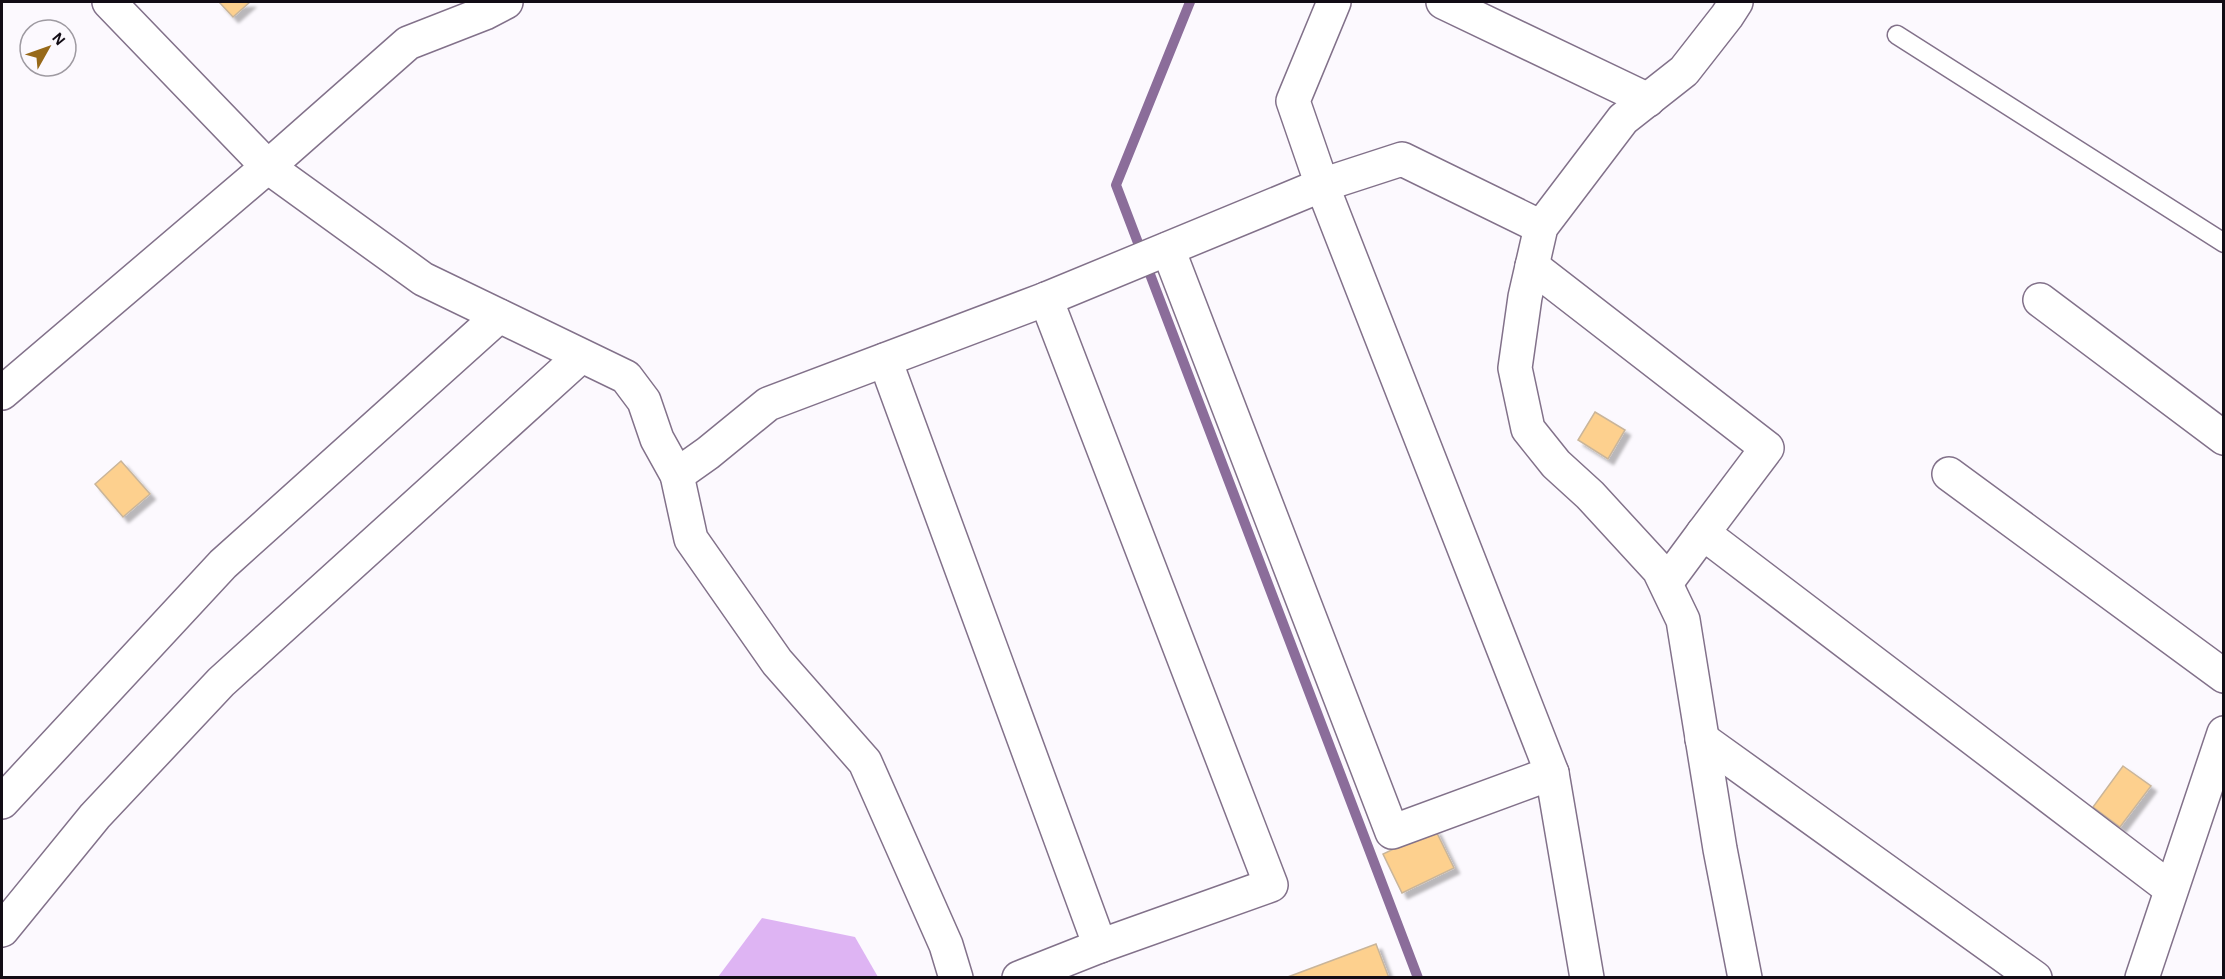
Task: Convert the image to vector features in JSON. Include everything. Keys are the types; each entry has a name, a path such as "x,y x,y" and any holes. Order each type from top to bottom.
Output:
{"street":[{"path":"109,2 268,167 423,279 626,376 644,400 657,439 676,475 691,539 777,662 864,762 946,945 956,978"},
{"path":"5,384 268,167 408,43 506,2"},
{"path":"1334,2 1293,101 1322,185 1552,773 1587,978"},
{"path":"1443,2 1648,100"},
{"path":"1736,2 1684,71 1623,119 1541,227 1525,297 1515,368 1528,429 1556,464 1590,495 1659,570 1683,620 1720,849 1745,978"},
{"path":"676,475 708,453 768,404 1046,299 1322,185 1402,159 1541,227"},
{"path":"1168,249 1392,832 1552,773"},
{"path":"1532,266 1767,448 1666,583"},
{"path":"1019,978 1100,946 1271,885 1046,299"},
{"path":"2040,300 2223,438"},
{"path":"2,802 223,564 499,316"},
{"path":"2,930 95,816 221,682 581,356"},
{"path":"885,360 1100,946"},
{"path":"1948,474 2223,676"},
{"path":"1703,533 2171,889"},
{"path":"2142,978 2223,733"},
{"path":"1702,739 2035,978"}],"lane":[{"path":"1897,35 2223,243"}],"shaded area":[{"path":"762,918 855,937 878,977 718,977"}],"building":[{"path":"219,2 250,2 233,17"},
{"path":"1595,412 1625,430 1608,459 1578,440"},
{"path":"121,461 150,494 123,517 95,484"},
{"path":"2123,766 2151,786 2120,827 2093,807"},
{"path":"1435,829 1454,868 1402,893 1383,854"},
{"path":"1376,944 1389,978 1285,978"}],"waterway":[{"path":"1190,2 1116,185 1418,978"}]}
